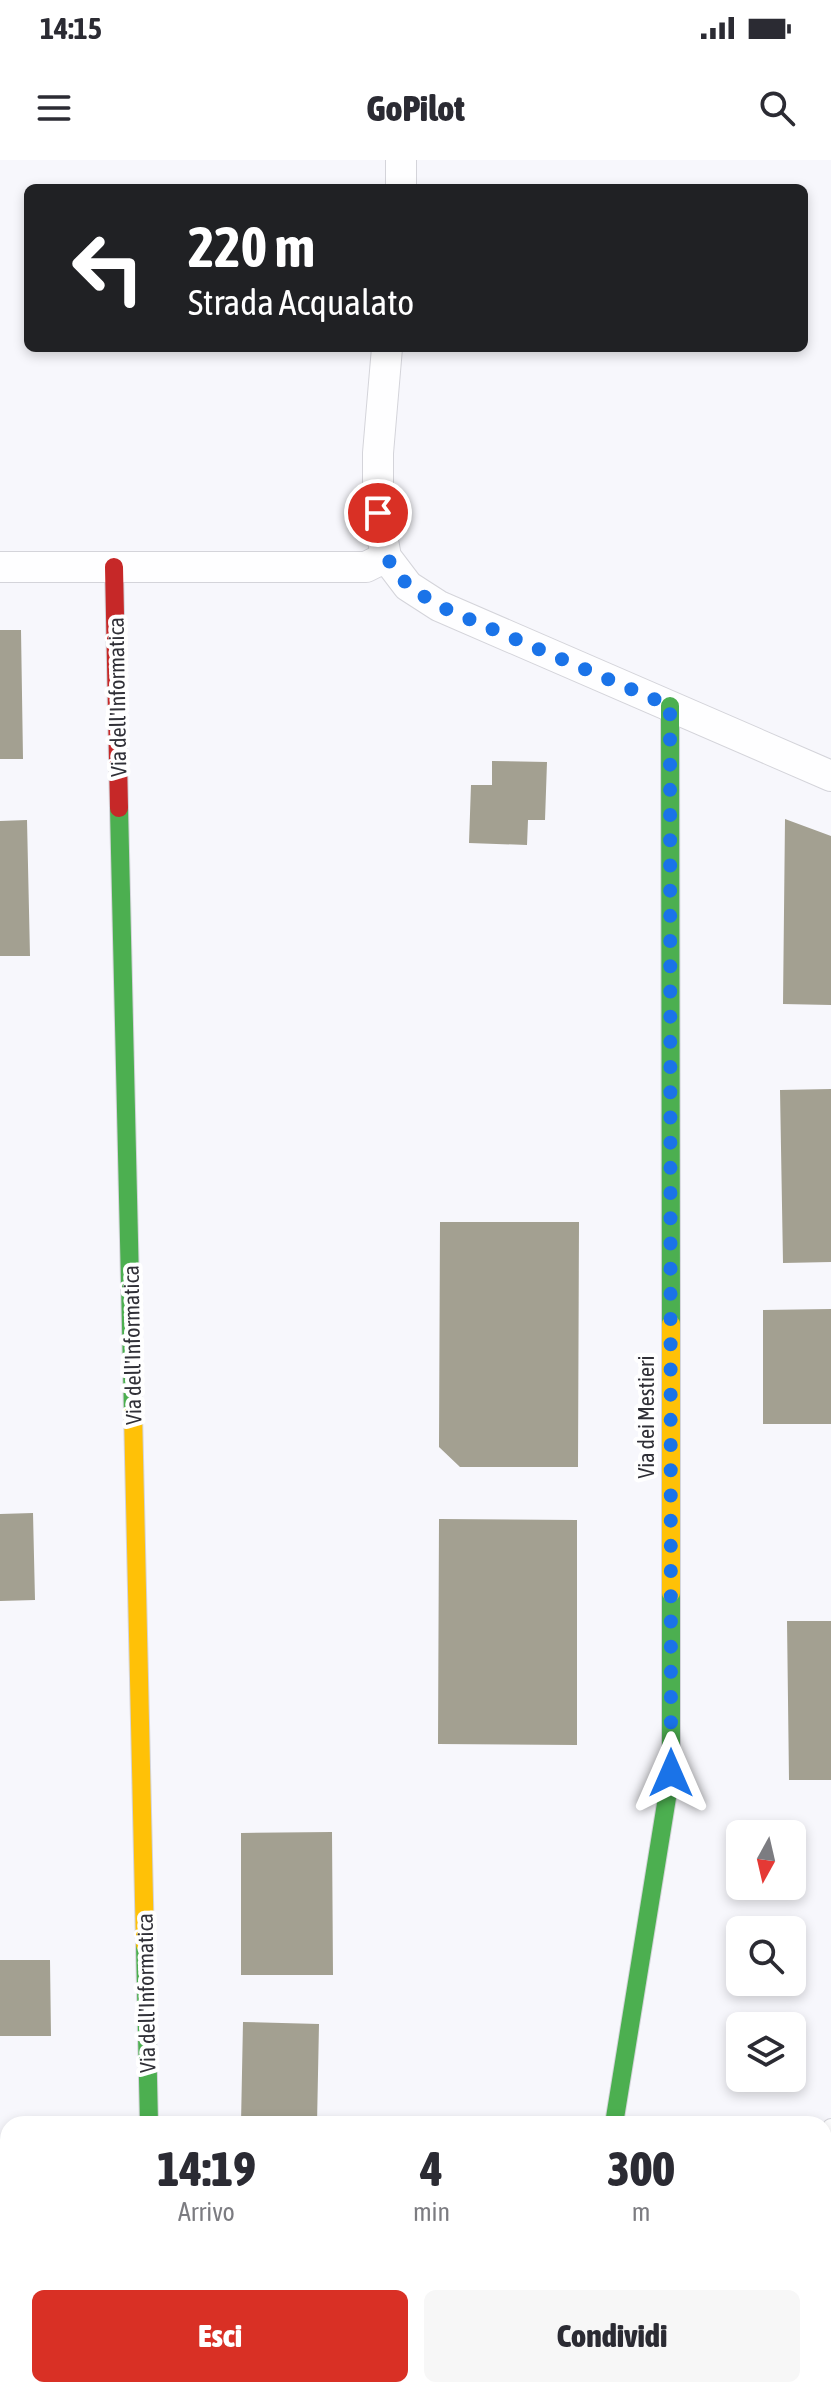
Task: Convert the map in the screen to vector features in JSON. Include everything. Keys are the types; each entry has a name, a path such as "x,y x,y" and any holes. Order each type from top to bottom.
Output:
{"street":[{"path":"401,160 401,184"},
{"path":"387,352 378,453 378,513 386,557 408,586 439,606 831,776"},
{"path":"0,567 366,567 386,557"},
{"name":"Via dell'Informatica","path":"114,567 149,2116"},
{"name":"Via dei Mestieri","path":"615,2116 671,1773 670,706"}],"building":[{"path":"0,630 21,630 23,759 0,759"},
{"path":"492,761 547,762 545,820 528,820 527,845 469,843 471,785 492,785"},
{"path":"785,819 831,836 831,1005 783,1004"},
{"path":"27,820 30,956 0,956 0,821"},
{"path":"831,1089 831,1262 783,1263 780,1090"},
{"path":"440,1222 579,1222 578,1467 460,1467 439,1447"},
{"path":"831,1309 831,1424 763,1424 763,1310"},
{"path":"33,1513 35,1600 0,1601 0,1514"},
{"path":"439,1519 577,1520 577,1745 438,1744"},
{"path":"787,1621 831,1621 831,1780 789,1780"},
{"path":"332,1832 333,1975 241,1975 241,1833"},
{"path":"0,1960 50,1960 51,2036 0,2036"},
{"path":"243,2022 319,2024 317,2116 241,2116"}],"traffic: fast":[{"path":"670,706 671,1324"},
{"path":"119,808 133,1413"},
{"path":"615,2116 671,1773 671,1593"},
{"path":"145,1944 149,2116"}],"traffic: slow":[{"path":"671,1324 671,1593"},
{"path":"133,1413 145,1944"}],"traffic: jam":[{"path":"114,567 119,808"}],"route":[{"path":"378,513 386,557 408,586 439,606 670,706 671,1773"}]}
